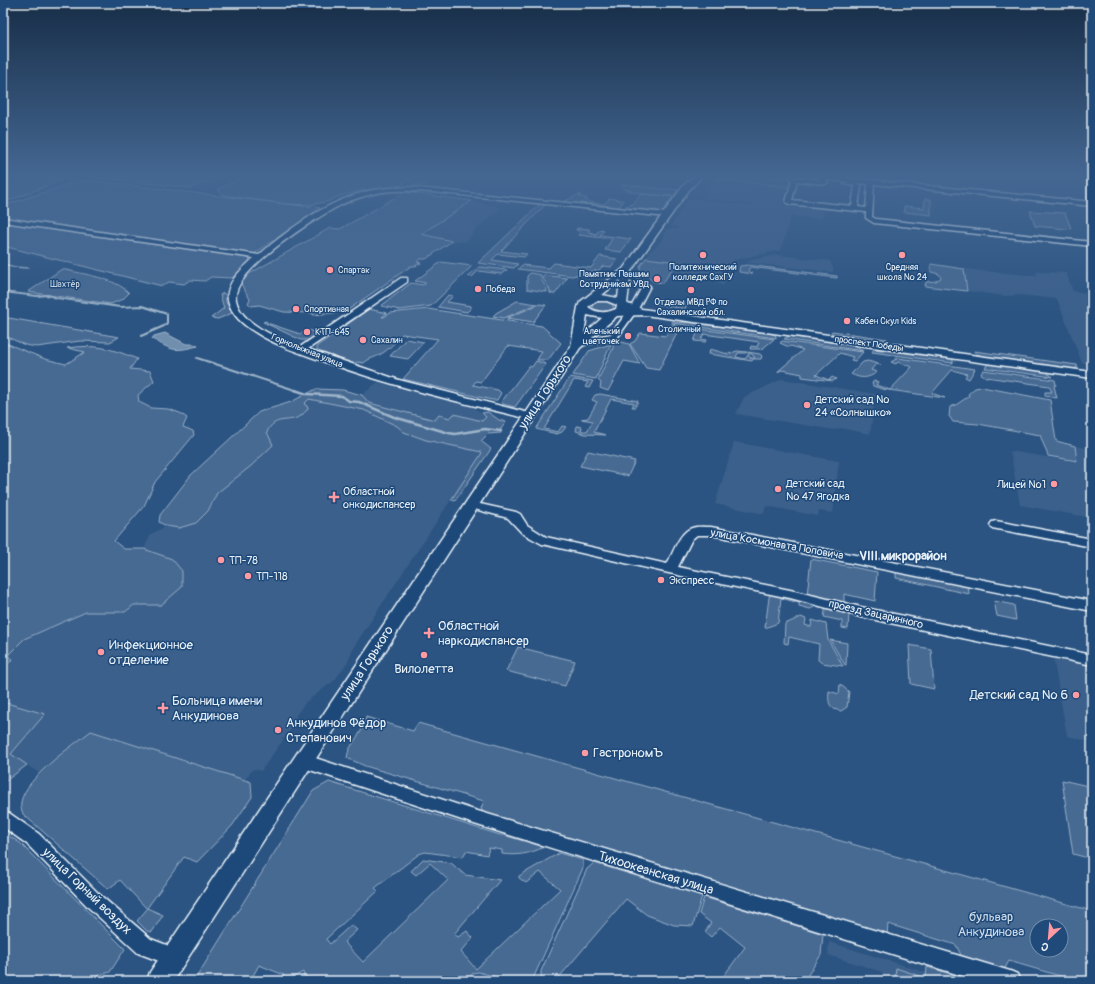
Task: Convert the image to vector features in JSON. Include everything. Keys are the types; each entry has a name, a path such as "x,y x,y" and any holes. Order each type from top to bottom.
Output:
{"main road":[{"path":"587,303 626,274 661,223"},
{"path":"622,305 626,274"},
{"name":"проспект Победы","path":"630,314 617,301 607,298 587,303 585,309 595,314 630,314 645,312 1092,375"},
{"name":"улица Горького","path":"578,344 587,303"},
{"name":"улица Горького","path":"160,981 303,760 578,344 614,314 621,310 622,305"}],"street":[{"path":"24,223 260,256"},
{"name":"Горнолыжная улица","path":"308,223 260,256 235,283 232,290 234,306 248,324 271,337 301,350 389,381 530,416"},
{"path":"899,223 1092,244"},
{"path":"578,344 614,336 630,314 646,286 626,274"},
{"path":"301,350 404,280"},
{"name":"проезд Зацаринного","path":"471,505 512,515 516,517 517,521 526,530 542,540 790,594 861,612 1092,660"},
{"path":"996,525 1092,543"},
{"name":"улица Космонавта Поповича","path":"666,568 687,537 694,531 712,532 1092,606"},
{"name":"Тихоокеанская улица","path":"303,760 478,818 1010,981"},
{"name":"улица Горный воздух","path":"3,818 33,839 94,901 140,942 145,946 175,958"}],"shaded area":[{"path":"438,223 484,223 476,229 466,242 452,241 421,234"},
{"name":"Политехнический колледж СахГУ","path":"673,223 789,223 781,250 734,260 723,286 708,276 671,271 677,262 646,258 651,250 658,245 663,238 666,229 677,229 678,227 671,226"},
{"path":"777,255 830,261 833,272 750,263 747,261"},
{"path":"964,269 1037,276 1036,272 1066,273 1073,291 1092,294 1092,364 1082,363 1057,299 1020,295 1005,296 967,291"},
{"path":"165,333 186,344 194,344 198,346 178,350 165,346 152,339 154,336"},
{"name":"Детский сад № 24 «Солнышко»","path":"782,379 876,394 870,434 840,428 835,430 736,414 744,397"},
{"path":"378,382 473,407 486,417 482,421 451,424 369,403 362,395"},
{"name":"Больница имени Анкудинова","path":"309,399 364,410 397,426 405,432 426,440 482,453 353,648 349,660 335,680 306,702 296,715 296,722 261,771 253,769 216,819 39,773 11,755 3,702 3,668 13,659 7,656 24,639 86,612 125,612 134,605 161,605 172,559 144,549 151,534 166,526 179,528 196,523 208,511 217,493 251,466 270,425 278,421 289,420"},
{"name":"Детский сад № 47 Ягодка","path":"734,442 839,461 833,513 819,511 818,516 766,506 764,514 715,504"},
{"name":"Лицей №1","path":"1075,446 1092,449 1092,518 1020,505 1010,451 1078,462"},
{"name":"Детский сад № 6","path":"1053,657 1092,665 1092,742 1067,736"},
{"path":"829,942 950,981 882,981 882,972 828,955"}],"green space":[{"path":"3,223 299,223 251,256 248,263 232,278 211,277 205,281 190,280 184,284 169,282 162,286 3,246"},
{"name":"Спартак","path":"351,223 438,223 421,234 452,241 426,259 421,259 417,262 421,263 411,266 345,312 313,315 313,313 284,312 259,305 251,306 248,303 250,299 241,284 249,274 330,228 340,229"},
{"path":"520,223 528,223 501,251 527,254 524,257 498,254 492,260 518,264 514,268 478,263"},
{"path":"1034,223 1069,223 1071,228 1066,229 1035,226"},
{"path":"577,228 589,229 589,232 596,234 600,229 604,230 600,235 631,239 621,252 605,250 612,239 578,235 581,231 576,230"},
{"path":"600,256 617,259 611,267 603,266 599,270 572,276 518,269 522,265 549,268 554,263 591,268"},
{"path":"646,258 678,262 663,283 655,282 659,278 656,278 654,282 640,270 640,266"},
{"path":"441,262 472,266 431,306 400,310 381,306 411,283 423,285 426,283 415,281"},
{"path":"931,264 964,269 967,291 925,286 926,282 936,281 941,278 939,274 931,272"},
{"path":"747,265 837,276 837,278 750,267 748,271 753,274 739,272 740,266"},
{"path":"479,267 507,270 501,274 478,271 472,277 468,276"},
{"name":"Шахтёр","path":"62,269 107,280 123,288 129,293 123,299 111,304 28,292"},
{"path":"530,273 541,275 547,292 527,289 527,276"},
{"path":"543,275 567,278 555,294 550,293"},
{"path":"223,293 226,295 226,302 232,313 218,319 211,318 224,308 220,295"},
{"path":"448,295 453,296 447,302 471,306 471,308 467,312 438,307"},
{"path":"654,298 687,304 685,309 654,304 652,302"},
{"path":"517,301 537,304 504,318 493,316 496,313"},
{"path":"603,301 612,304 614,308 608,311 603,311 592,307 594,303"},
{"path":"540,304 546,305 533,322 507,318"},
{"path":"369,309 387,313 382,317 390,313 428,309 542,326 561,343 548,360 537,360 542,351 508,346 481,382 476,381 473,385 498,390 501,393 497,400 492,400 403,379 438,339 402,334 393,345 384,352 364,363 357,362 354,364 317,351 317,346"},
{"path":"3,317 119,337 110,342 80,341 37,347 25,345 3,335"},
{"path":"266,321 267,323 300,334 307,330 316,332 313,334 318,335 310,340 301,340 263,322"},
{"path":"672,323 694,323 773,334 776,338"},
{"path":"671,325 679,326 676,330 678,331 659,370 646,368 630,344 635,341 640,333 666,336"},
{"path":"699,329 774,339 762,349 750,349 751,346 757,347 759,342 704,334 701,339 707,340 706,342 694,341"},
{"path":"832,331 887,339 888,341 835,335 831,333"},
{"path":"789,336 856,346 863,351 784,339"},
{"path":"406,339 424,342 408,359 390,356"},
{"path":"782,341 863,352 855,361 851,360 853,357 840,353 816,375 829,380 832,377 836,379 833,381 802,377 802,374 782,370 777,372 803,350 791,346 789,347 780,343"},
{"path":"3,342 45,359 66,364 85,352 67,348 86,346 119,352 137,359 130,369 150,371 154,381 138,395 139,402 151,408 168,409 180,413 187,418 183,427 193,431 194,435 155,482 144,506 114,541 124,549 144,549 172,559 182,571 182,587 161,605 134,605 125,612 86,612 24,639 7,656 13,659 3,668"},
{"path":"622,342 629,344 640,364 624,361 608,391 600,388 601,383 598,380 613,348 613,344"},
{"path":"611,344 596,379 573,375 589,351"},
{"path":"710,349 728,354 737,351 747,352 738,353 736,357 745,359 748,355 751,358 755,358 752,354 748,354 748,352 760,354 762,356 761,359 753,359 752,361 709,354"},
{"path":"874,349 953,359 953,363 872,352"},
{"path":"974,351 1077,365 1078,367 1073,369 983,356 976,354"},
{"path":"898,358 975,369 969,379 965,377 967,374 952,370 932,393 945,398 882,389 873,386 872,383 874,381 878,382 876,385 890,390 912,367 898,362 896,364 891,362"},
{"path":"536,361 546,364 515,407 502,404 502,401 529,366 532,367"},
{"path":"868,361 881,365 876,364 871,370 877,372 864,378 851,374 863,362"},
{"path":"990,364 1046,372 1053,377 985,368"},
{"path":"983,370 1055,380 1056,385 1054,386 1057,398 1045,396 1045,392 1052,392 1049,386 986,377 981,374"},
{"path":"570,377 593,381 589,388 585,387 588,382 574,380 544,429 558,432 562,426 566,427 562,432 557,434 536,429"},
{"path":"982,387 1050,400 1056,441 1075,446 1077,461 1048,456 1040,435 978,424 953,422 949,416 950,407 956,405 969,396 968,394 975,388"},
{"path":"316,389 343,390 362,395 369,403 435,420 439,415 450,418 454,414 482,421 486,417 482,413 488,412 499,420 506,422 501,429 501,433 488,434 481,441 491,449 455,501 451,500 482,453 481,452 426,440 404,432 397,426 364,410 309,399 304,404 308,409 301,416 274,423 270,427 267,432 273,445 251,466 217,493 208,511 196,523 179,528 166,526 159,522 160,515 191,475 259,412 291,402"},
{"path":"600,394 638,401 635,407 632,407 634,403 611,399 594,432 606,435 585,434 576,431 577,426 582,427 581,431 587,431 593,421 581,419 588,418 597,402 592,400 595,395"},
{"path":"588,451 635,461 628,476 580,466"},
{"path":"811,559 877,572 875,601 844,594 844,602 807,595"},
{"path":"896,569 968,584 969,594 896,578"},
{"path":"770,590 823,603 810,609 799,606 799,603 781,598 778,623 765,628"},
{"path":"994,601 1014,605 1016,620 997,616"},
{"path":"826,605 849,613 848,629 842,628 842,621 824,617"},
{"path":"801,617 806,619 805,625 811,627 812,620 826,624 828,640 843,666 822,663 818,660 819,644 789,637 788,644 784,643 785,624"},
{"path":"830,640 847,643 846,665 845,665"},
{"path":"909,645 931,649 934,689 911,684"},
{"path":"518,647 575,661 565,686 506,671"},
{"path":"840,684 849,692 847,707 841,711 831,706 829,698 829,691 839,694"},
{"path":"3,702 45,714 11,754 27,765 3,783"},
{"name":"бульвар Анкудинова","path":"366,717 413,731 418,723 1092,911 1092,981 1077,981 1009,961 1004,970 962,957 956,945 888,924 887,935 483,813 481,808 484,801 365,766 347,758 350,748 363,728"},
{"path":"91,731 251,782 252,797 232,826 197,862 184,857 147,908 163,915 152,932 147,931 137,921 147,909 120,880 108,889 23,814 21,802 31,783 50,763"},
{"path":"1062,780 1092,787 1092,859 1073,854"},
{"path":"329,782 500,835 544,847 529,853 518,855 502,854 502,850 489,848 487,855 466,851 463,857 425,852 419,854 375,888 378,891 326,939 330,944 351,925 357,930 344,942 363,962 448,880 430,863 416,875 411,871 423,859 451,863 465,875 500,880 454,934 458,937 467,931 473,938 461,952 476,969 560,889 540,872 526,883 519,878 519,876 559,853 583,860 583,868 532,981 513,981 478,972 473,973 466,981 314,981 304,976 303,972 294,977 295,981 281,981 284,975 259,965 250,981 194,981 313,791"},
{"path":"3,832 20,843 125,949 110,972 97,976 93,981 3,981"},
{"path":"594,863 702,896 693,926 674,925 647,915 626,899 556,981 543,981 541,971 587,869"},
{"path":"704,897 823,934 821,955 804,981 720,981 745,947 720,927 711,937 705,932 711,923 699,914"},
{"path":"927,967 974,981 907,981 895,977 896,968 926,978"}],"waterway":[{"path":"3,263 12,267 29,268"},
{"path":"3,292 37,296 48,295 57,298 120,307 142,306 167,314 167,323 164,326 141,336"},
{"path":"197,358 298,391"},
{"path":"298,391 307,394 342,396 349,401 359,402 394,417 449,433 455,434 485,429 501,431"}],"place":[{"name":"Политехнический колледж СахГУ","path":"703,255"},
{"name":"Средняя школа № 24","path":"902,255"},
{"name":"Спартак","path":"330,270"},
{"name":"Памятник Павшим Сотрудникам УВД","path":"657,279"},
{"name":"Победа","path":"478,289"},
{"name":"Отделы МВД РФ по Сахалинской обл.","path":"691,290"},
{"name":"Спортивная","path":"296,309"},
{"name":"Кабен Скул Kids","path":"847,321"},
{"name":"Столичный","path":"650,329"},
{"name":"КТП-645","path":"307,332"},
{"name":"Аленький цветочек","path":"628,336"},
{"name":"Сахалин","path":"363,340"},
{"name":"Детский сад № 24 «Солнышко»","path":"807,405"},
{"name":"Лицей №1","path":"1054,484"},
{"name":"Детский сад № 47 Ягодка","path":"778,489"},
{"name":"Областной онкодиспансер","path":"334,497"},
{"name":"ТП-78","path":"221,560"},
{"name":"ТП-118","path":"248,576"},
{"name":"Экспресс","path":"661,580"},
{"name":"Областной наркодиспансер","path":"429,633"},
{"name":"Инфекционное отделение","path":"101,652"},
{"name":"Вилолетта","path":"424,655"},
{"name":"Детский сад № 6","path":"1076,695"},
{"name":"Больница имени Анкудинова","path":"163,708"},
{"name":"Анкудинов Фёдор Степанович","path":"278,730"},
{"name":"ГастрономЪ","path":"585,753"}],"district":[{"name":"VIII микрорайон","path":"903,556"}]}
